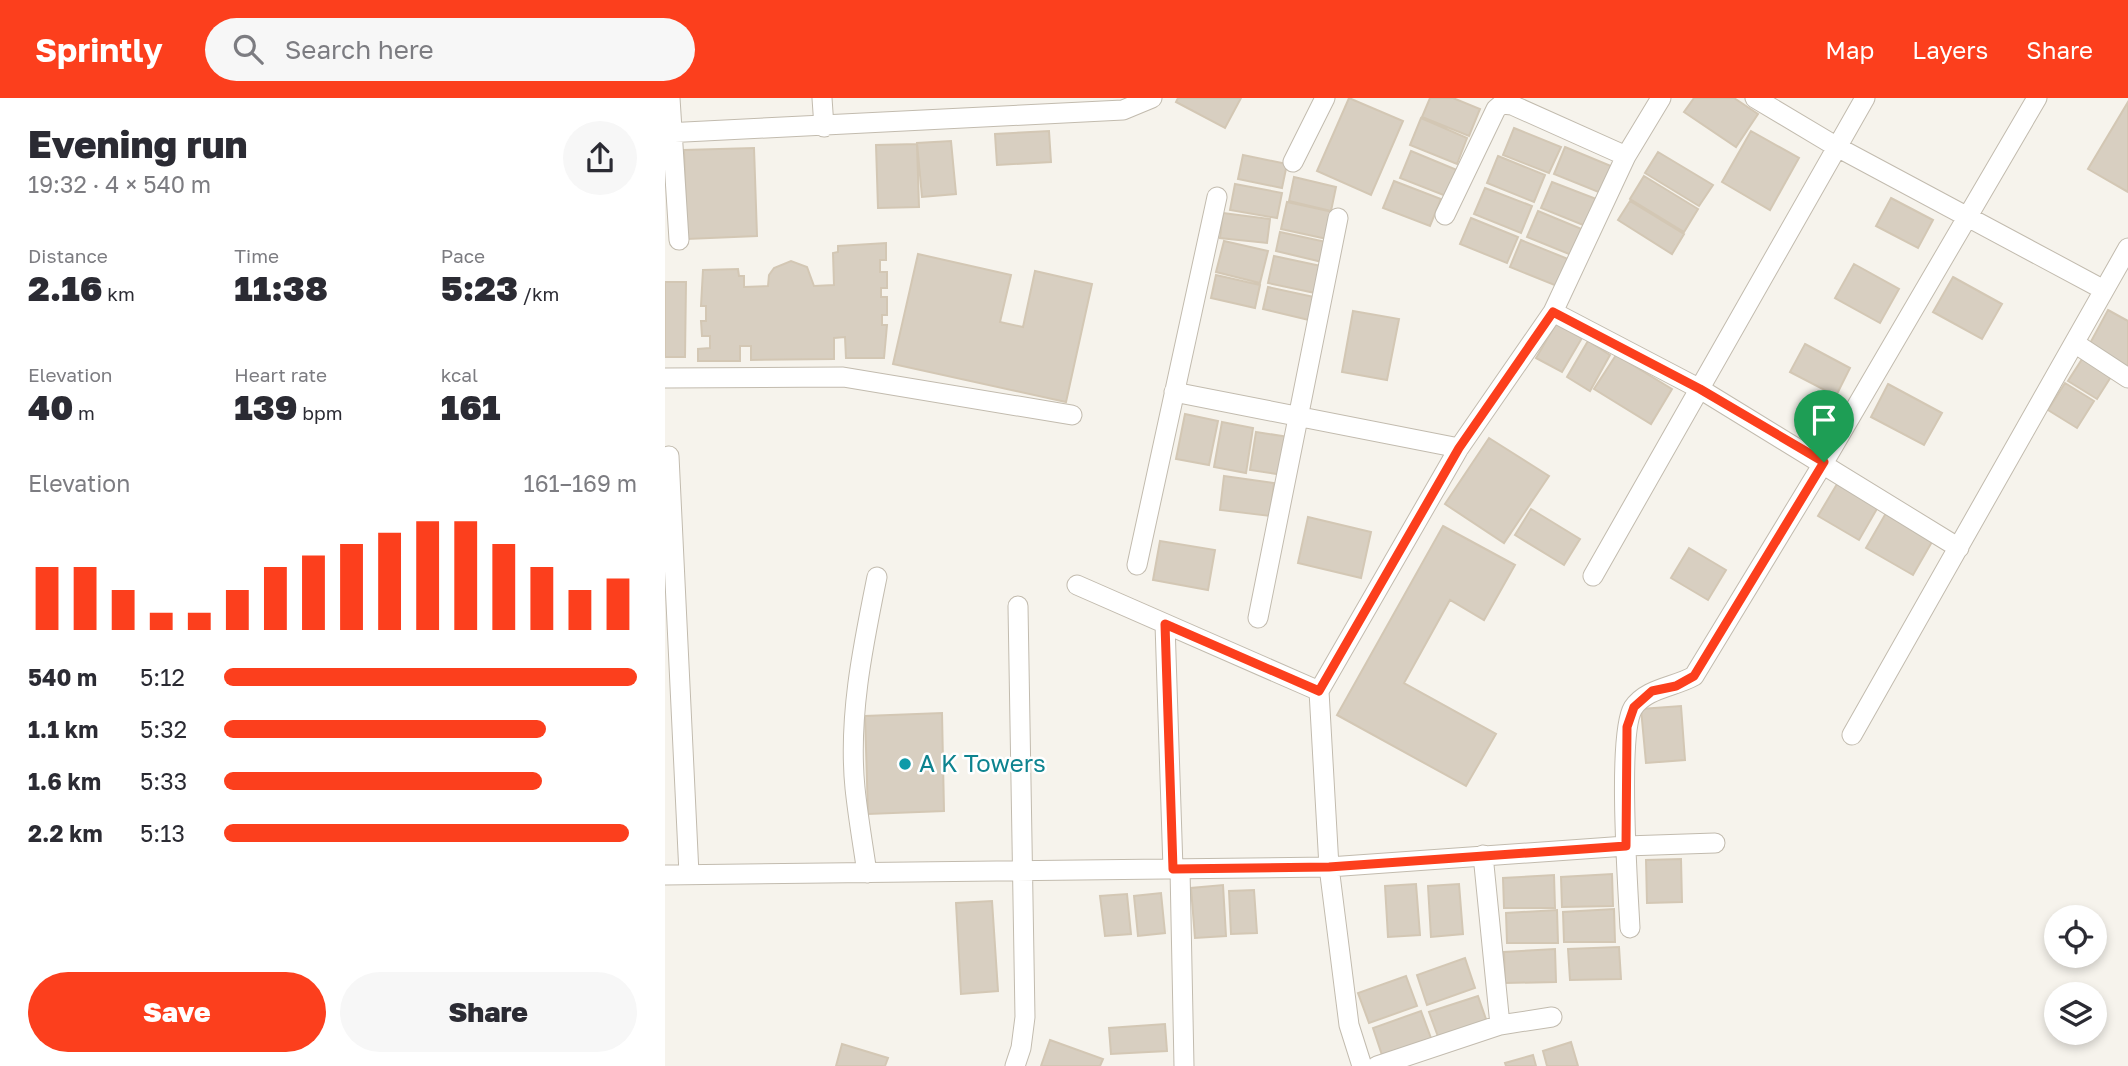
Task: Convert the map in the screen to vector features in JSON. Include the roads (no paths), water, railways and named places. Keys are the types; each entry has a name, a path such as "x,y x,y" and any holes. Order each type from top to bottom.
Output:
{"street":[{"path":"670,98 669,133 679,240"},
{"path":"822,98 824,127"},
{"path":"669,133 824,127 979,108 1123,104 1151,98"},
{"path":"1293,162 1325,98"},
{"path":"1362,1066 1349,1025 1329,867 1319,691 1459,448 1553,312 1626,156 1661,98"},
{"path":"1755,98 1837,147 2104,290"},
{"path":"1593,576 1865,98"},
{"path":"1630,928 1626,846 1627,727 1634,707 1652,691 1676,686 1694,676 1824,462 1966,215 2037,98"},
{"path":"1445,215 1496,109 1502,104 1512,105 1626,156"},
{"path":"1137,565 1217,197"},
{"path":"1258,618 1338,218"},
{"path":"1853,735 2128,248"},
{"path":"1553,312 1700,389 1824,462 1959,548"},
{"path":"2076,344 2128,378"},
{"path":"665,378 843,377 1072,415"},
{"path":"1174,392 1459,448"},
{"path":"669,456 689,874"},
{"path":"867,873 855,787 853,748 856,692 877,577"},
{"path":"1077,586 1319,691"},
{"path":"1014,1066 1021,1048 1025,1017 1025,873 1018,606"},
{"path":"1165,624 1184,1066"},
{"path":"665,875 1025,873 1329,867 1626,846 1715,843"},
{"path":"1483,855 1500,1025"},
{"path":"1377,1066 1500,1025 1552,1017"}],"place":[{"name":"A K Towers","path":"905,764"}]}
